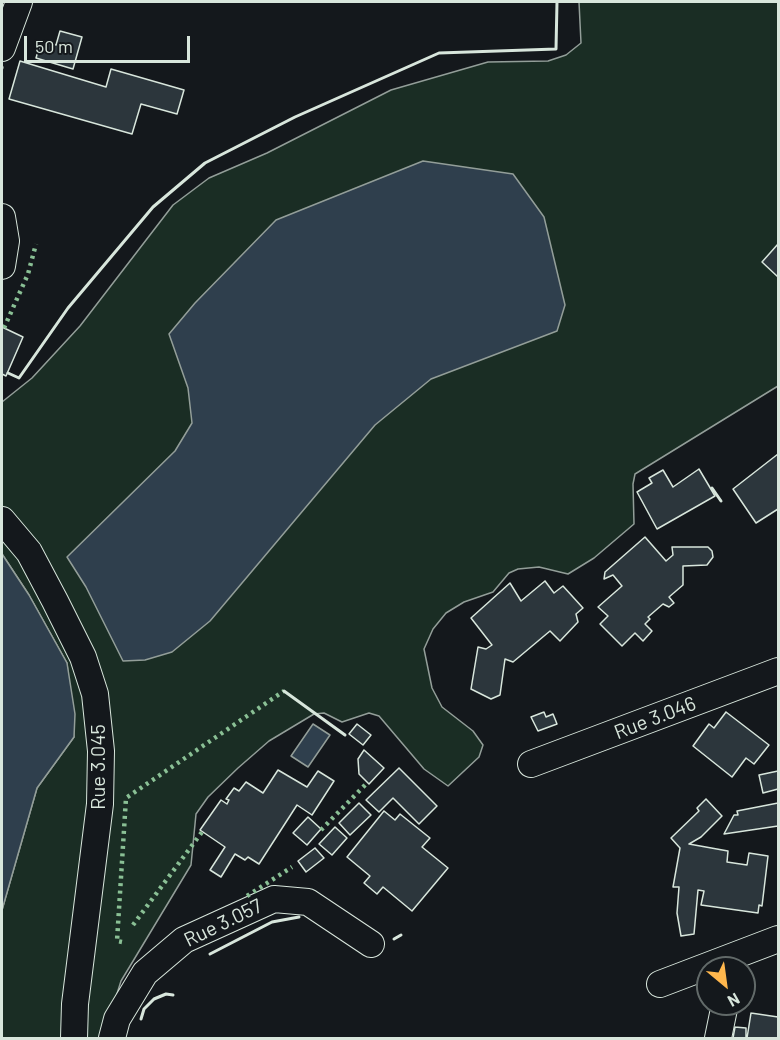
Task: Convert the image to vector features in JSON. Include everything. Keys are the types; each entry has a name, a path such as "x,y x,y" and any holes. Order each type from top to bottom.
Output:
{"street":[{"path":"2,48 19,2"},
{"path":"2,217 6,241 2,267"},
{"name":"Rue 3.045","path":"2,520 28,552 55,601 83,657 95,694 101,751 100,804 76,993 74,1038"},
{"name":"Rue 3.046","path":"531,764 778,671"},
{"name":"Rue 3.057","path":"112,1038 117,1019 145,973 184,940 274,899 308,902 371,944"},
{"path":"752,956 778,939"},
{"path":"660,984 696,973"},
{"path":"718,1038 722,1016"}],"green space":[{"path":"579,2 778,2 778,386 635,474 634,524 594,558 568,574 539,567 518,569 509,573 493,592 464,602 446,613 433,629 424,649 432,688 442,707 473,731 483,745 479,757 448,786 424,769 379,716 369,713 342,722 324,713 314,714 269,741 208,797 196,814 191,865 121,981 103,1038 2,1038 2,910 37,788 74,737 67,663 29,595 2,554 2,402 32,378 80,326 173,205 209,178 267,153 391,90 488,62 548,61 566,55 581,43"}],"water":[{"path":"423,161 513,174 544,217 565,305 557,331 431,379 375,425 210,621 172,652 145,660 123,661 86,587 67,557 175,451 192,423 188,388 169,334 195,303 276,220"},
{"path":"2,554 29,595 67,663 75,714 74,737 37,788 2,910"},
{"path":"313,724 330,735 308,767 291,756"}],"building":[{"path":"60,31 82,37 73,69 36,58 41,41 56,45"},
{"path":"20,61 106,87 111,69 184,90 177,114 141,104 132,134 9,99"},
{"path":"778,244 778,277 762,262"},
{"path":"2,327 23,337 6,376 2,374"},
{"path":"778,454 778,509 756,523 733,489"},
{"path":"699,469 715,496 657,529 637,492 652,483 649,478 663,470 673,487"},
{"path":"645,537 666,561 673,555 672,547 708,547 713,557 707,565 683,566 683,585 669,597 674,603 669,607 663,604 648,617 650,619 645,624 652,631 643,641 635,633 622,646 600,624 608,616 598,607 622,586 613,575 604,579 605,572"},
{"path":"545,581 554,593 563,586 583,608 576,614 578,622 560,641 550,631 513,662 505,659 500,695 491,699 471,689 478,647 486,649 492,645 471,618 510,583 521,601"},
{"path":"544,712 546,717 553,714 557,724 538,731 531,717"},
{"path":"726,712 769,745 754,764 746,758 732,777 693,746 709,724 714,728"},
{"path":"357,724 371,735 363,745 349,734"},
{"path":"364,750 384,768 369,784 359,774 358,759"},
{"path":"399,768 437,806 419,824 393,798 379,812 366,800"},
{"path":"278,770 307,787 318,771 334,781 312,815 297,805 259,864 248,857 245,860 235,854 221,877 210,870 225,847 200,830 221,800 227,804 229,800 226,799 234,788 239,791 246,782 263,793"},
{"path":"778,771 778,789 763,793 759,775"},
{"path":"706,799 722,816 701,837 689,844 728,851 727,862 747,865 749,853 768,856 762,906 759,905 758,913 701,905 704,891 698,890 694,934 681,936 677,913 679,887 673,887 680,848 671,838 699,811 697,808"},
{"path":"359,803 371,815 350,835 339,823"},
{"path":"778,803 778,826 724,834 734,815 738,815 737,811"},
{"path":"384,811 395,820 400,814 430,838 422,847 448,868 412,911 383,887 377,894 364,883 370,876 347,857"},
{"path":"308,817 321,829 307,845 293,833"},
{"path":"335,827 347,838 332,855 319,844"},
{"path":"315,848 324,858 306,872 298,861"},
{"path":"756,1014 778,1017 778,1038 747,1038 751,1016 756,1016"},
{"path":"735,1027 746,1028 746,1038 733,1038"}],"hedge":[{"path":"4,328 28,274 36,244"},
{"path":"122,942 117,941 126,798 284,691"},
{"path":"321,830 367,783"},
{"path":"133,925 202,832"},
{"path":"247,896 292,867"}],"wall":[{"path":"8,373 19,378 68,308 153,207 205,163 295,117 439,53 556,49 557,2"},
{"path":"712,488 721,501"},
{"path":"284,691 345,735"},
{"path":"210,954 272,922 299,917"},
{"path":"394,939 401,935"},
{"path":"141,1019 144,1009 154,999 166,994 173,995"}]}
